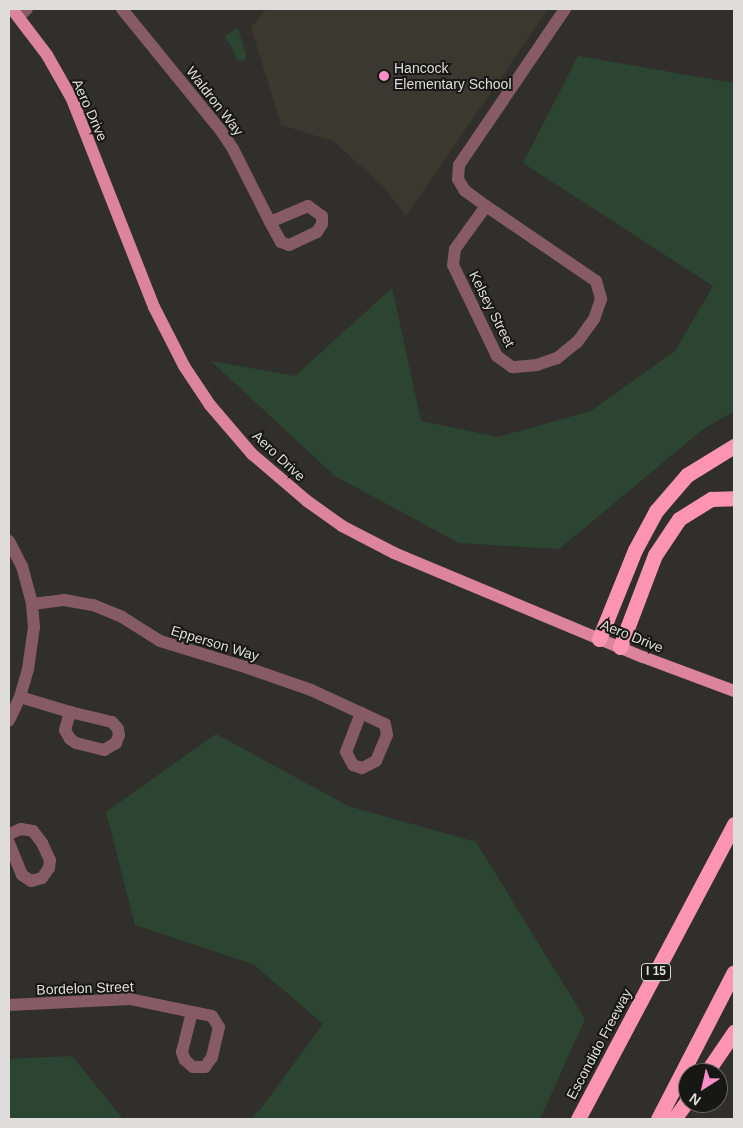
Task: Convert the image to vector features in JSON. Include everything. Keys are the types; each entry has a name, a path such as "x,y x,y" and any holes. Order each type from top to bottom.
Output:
{"highway":[{"path":"600,639 635,550 656,511 687,475 734,446"},
{"path":"620,648 655,555 678,519 711,499 734,498"},
{"name":"Escondido Freeway","path":"578,1119 734,824"},
{"path":"658,1119 734,972"},
{"path":"713,1063 734,1032"}],"main road":[{"name":"Aero Drive","path":"17,12 47,55 72,99 154,307 184,366 210,405 252,454 306,501 342,526 394,553 620,648 734,691"}],"street":[{"name":"Waldron Way","path":"122,9 221,131 233,149 270,222"},
{"name":"Kelsey Street","path":"486,206 455,249 453,265 497,356 512,367 537,365 557,358 577,342 594,319 601,299 596,281 486,206 466,191 458,178 459,165 565,9"},
{"path":"9,540 22,566 32,604 33,636 28,669 20,696 9,721"},
{"name":"Epperson Way","path":"32,604 64,600 93,605 122,617 160,641 311,690 361,713"},
{"path":"20,696 70,712"},
{"path":"9,834 21,829 33,831 42,843 50,860 49,868 42,878 31,881 22,875 9,842"},
{"name":"Bordelon Street","path":"9,1005 130,999 192,1012"}],"shaded area":[{"name":"Hancock Elementary School","path":"267,9 548,9 406,216 384,187 333,141 281,125 251,27"}],"green space":[{"path":"238,28 246,56 244,60 239,61 236,59 233,49 225,38 226,35"},
{"path":"578,56 734,83 734,411 702,430 559,549 459,543 335,476 211,361 295,376 392,288 421,421 498,437 591,411 675,351 713,286 523,163"},
{"path":"216,734 348,806 476,842 585,1019 540,1119 251,1119 260,1110 323,1024 253,964 135,925 106,812"},
{"path":"72,1056 123,1119 9,1119 9,1059"}],"place":[{"name":"Hancock Elementary School","path":"384,76"}]}
